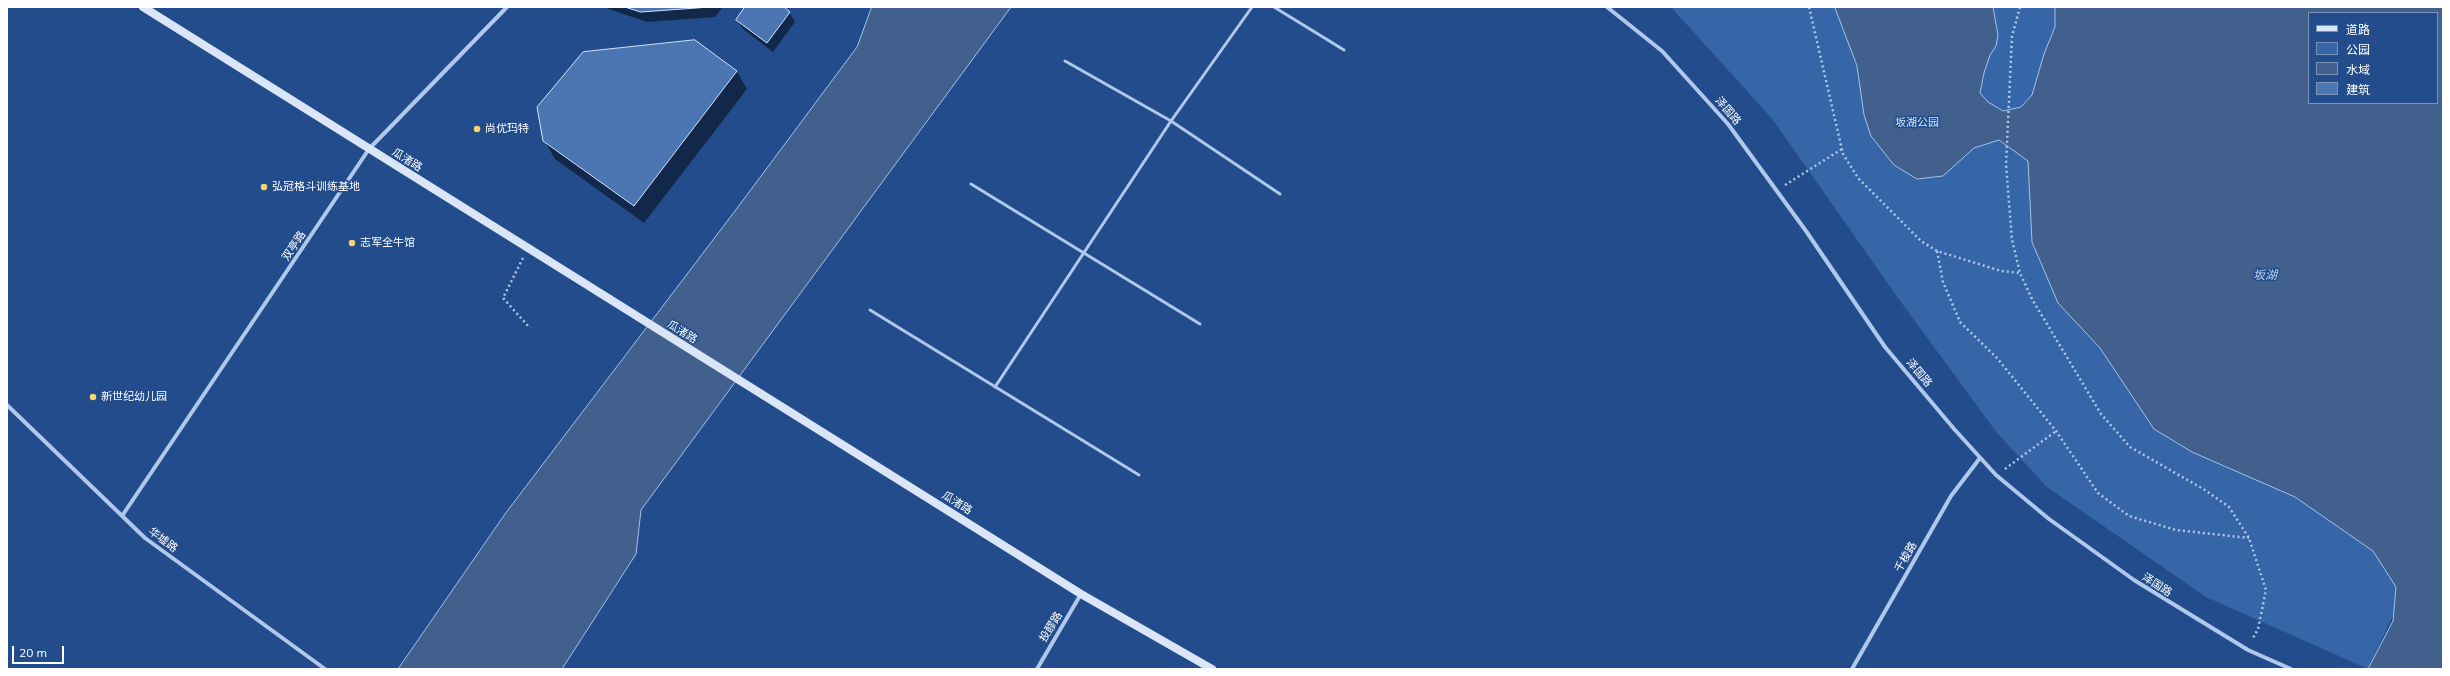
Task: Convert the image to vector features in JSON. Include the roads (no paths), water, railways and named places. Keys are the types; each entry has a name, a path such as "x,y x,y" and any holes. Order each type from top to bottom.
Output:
{"street":[{"name":"瓜渚路","path":"143,7 625,310 761,393 1082,594 1212,669"},
{"name":"双亭路","path":"122,516 370,149 507,7"},
{"name":"泽国路","path":"1607,7 1662,51 1728,124 1777,191 1886,347 1996,475 2049,519 2134,580 2248,650 2291,669"},
{"name":"华墟路","path":"7,405 145,538 325,669"},
{"name":"千梭路","path":"1852,669 1951,496 1980,458"},
{"name":"投醪路","path":"1037,669 1082,594"}],"lane":[{"path":"995,386 1171,121 1252,7"},
{"path":"1274,7 1344,50"},
{"path":"1065,61 1171,121 1280,194"},
{"path":"971,184 1200,324"},
{"path":"870,310 1139,475"}],"water":[{"path":"872,7 1011,7 641,510 636,554 562,669 398,669 505,514 738,207 857,47"},
{"name":"坂湖","path":"1835,7 1993,7 1998,35 1996,46 1990,55 1984,73 1980,93 1988,102 2003,111 2021,107 2032,95 2044,54 2055,27 2055,7 2443,7 2443,669 2368,669 2393,621 2396,587 2373,551 2295,497 2192,452 2154,429 2100,348 2058,303 2032,242 2028,161 1999,140 1974,148 1943,176 1917,179 1894,165 1871,136 1864,115 1857,66"}],"place":[{"name":"尚优玛特","path":"477,129"},
{"name":"弘冠格斗训练基地","path":"264,187"},
{"name":"志军全牛馆","path":"352,243"},
{"name":"新世纪幼儿园","path":"93,397"}],"park label":[{"name":"坂湖公园","path":"1917,123"}]}
